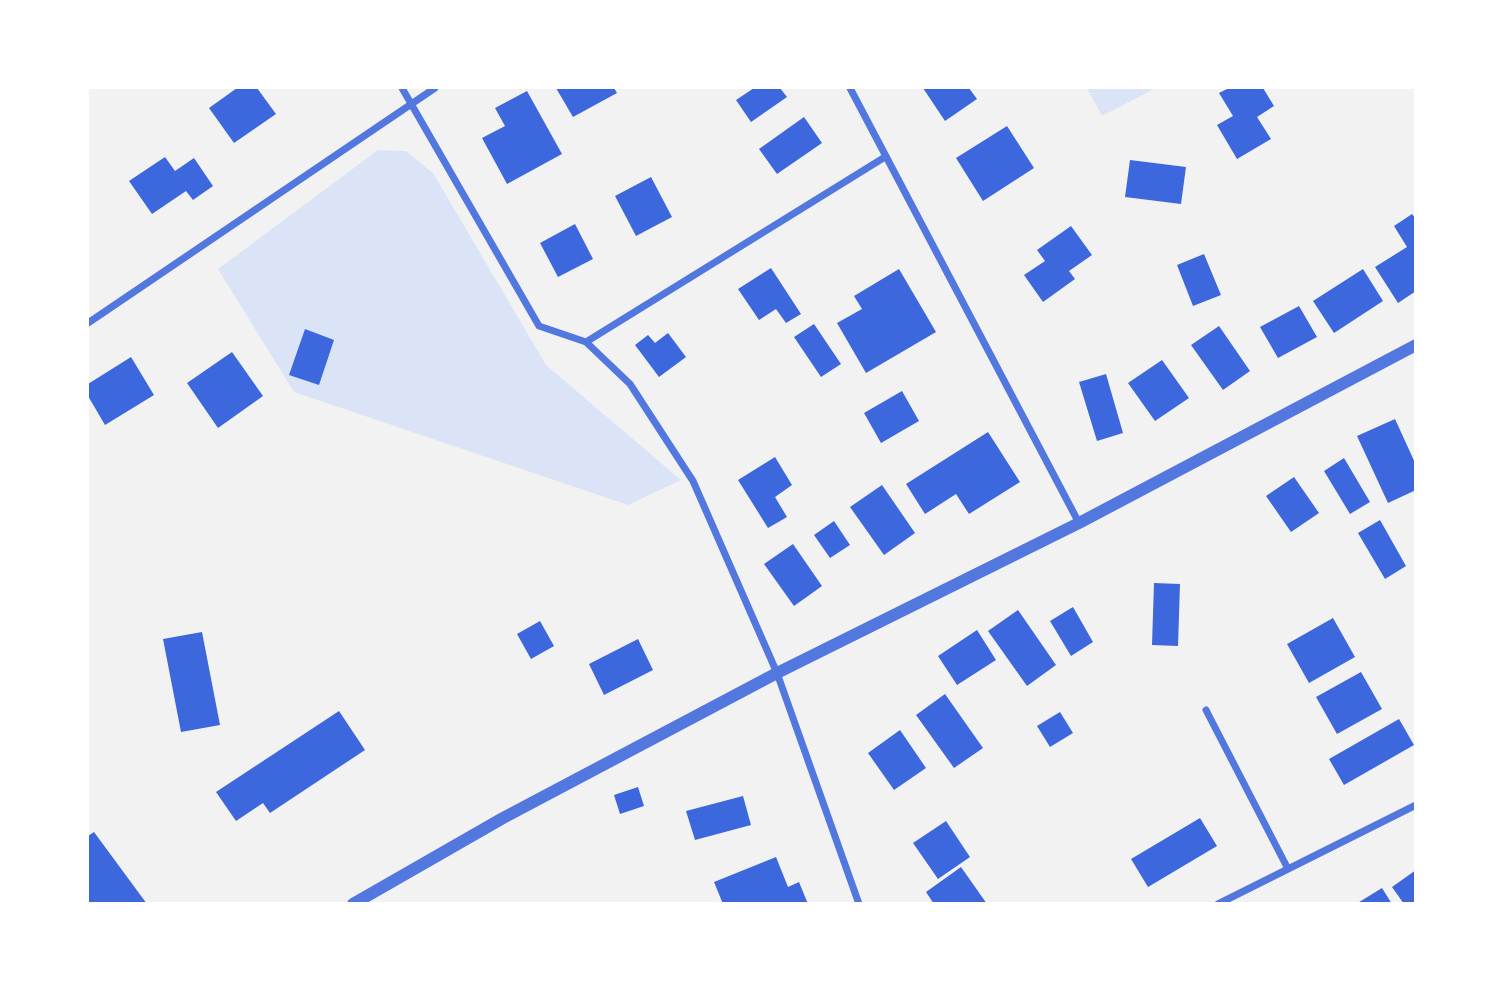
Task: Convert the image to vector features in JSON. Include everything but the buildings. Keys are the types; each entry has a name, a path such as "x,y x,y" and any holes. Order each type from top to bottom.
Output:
{"street":[{"path":"402,88 539,326 586,342 630,384 693,481 777,673 859,904"},
{"path":"88,323 409,102 435,88"},
{"path":"850,88 1079,523"},
{"path":"586,342 885,157"},
{"path":"353,904 503,818 777,673 1079,523 1416,345"},
{"path":"1206,710 1289,869"},
{"path":"1218,904 1416,805"}],"shaded area":[{"path":"1087,88 1156,88 1102,116"},
{"path":"378,150 406,151 433,173 546,365 681,480 628,505 294,392 218,269"}]}
